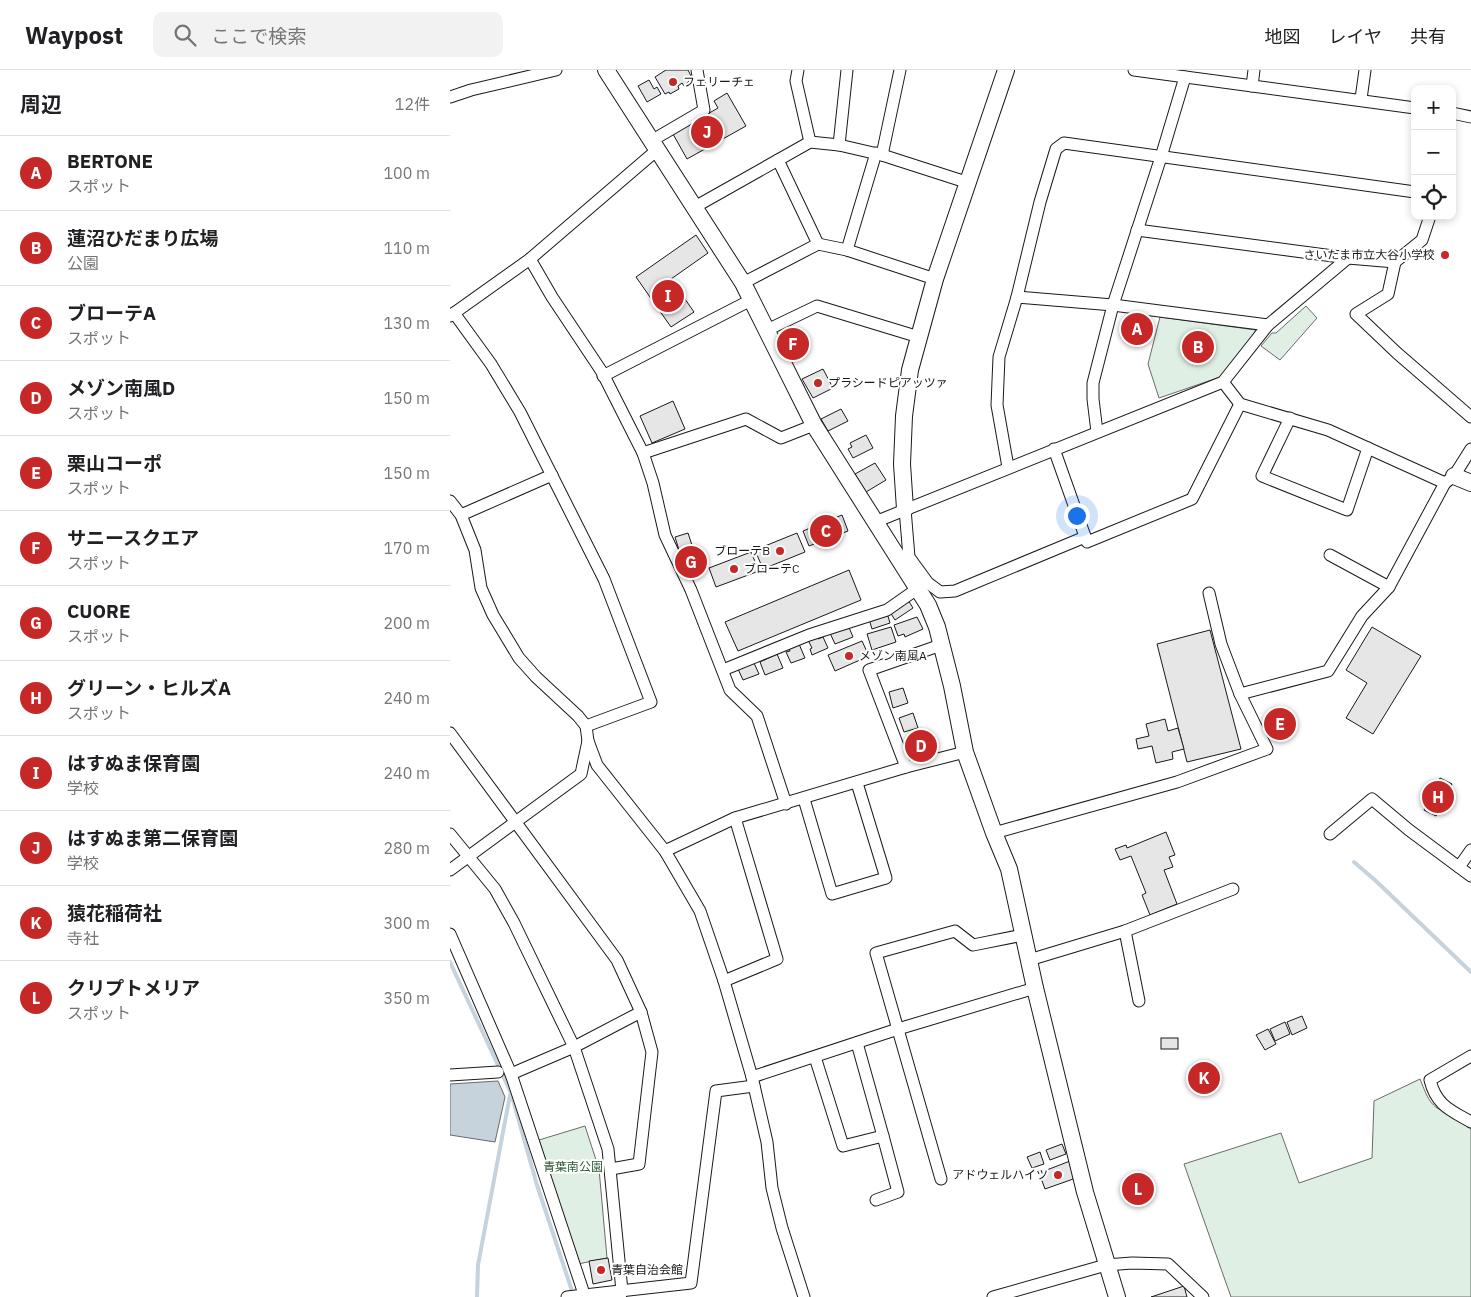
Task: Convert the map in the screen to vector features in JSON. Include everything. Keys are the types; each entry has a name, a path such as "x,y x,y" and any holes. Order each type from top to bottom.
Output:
{"street":[{"path":"450,97 470,90 556,70"},
{"path":"606,70 743,283 814,425 931,612 952,686 965,752 1009,869 1035,988 1085,1192 1117,1297"},
{"path":"586,726 651,702 604,580 520,412 491,364 452,315 530,259 654,146 704,110 698,70"},
{"path":"798,70 796,81 810,142"},
{"path":"839,144 847,70"},
{"path":"847,250 879,154 900,70"},
{"path":"1006,70 935,279 910,370 904,416 902,464 909,557 928,584 940,592 955,591 1085,537"},
{"path":"1134,70 1361,99 1411,107"},
{"path":"1252,86 1254,70"},
{"path":"1361,99 1366,70"},
{"path":"1097,432 1092,399 1093,383 1112,304 1161,157 1185,77"},
{"path":"1456,115 1471,117"},
{"path":"693,208 810,142 839,144 879,154 969,183"},
{"path":"1008,467 997,406 999,357 1017,297 1040,202 1056,148 1064,144 1411,191"},
{"path":"778,160 818,244"},
{"path":"1429,220 1422,240 1395,262 1388,294 1356,314 1397,353 1471,417"},
{"path":"1137,230 1348,258 1395,262"},
{"path":"743,283 818,244 847,250 935,279"},
{"path":"875,522 1222,382 1268,325 1348,258"},
{"path":"530,259 603,376 643,453 653,483 665,535 691,590 730,690 757,716 786,804"},
{"path":"1017,297 1112,304 1268,325"},
{"path":"603,376 751,300"},
{"path":"767,330 817,306 919,337"},
{"path":"1222,382 1240,404 1328,430 1450,480 1471,483"},
{"path":"1054,449 1086,542 1192,499 1240,404"},
{"path":"1290,418 1262,476 1347,510 1368,448"},
{"path":"643,453 746,419 781,438 814,425"},
{"path":"1240,694 1328,671 1362,616 1389,587 1450,480 1471,449"},
{"path":"461,515 552,475"},
{"path":"450,502 461,515 475,550 481,588 492,615 519,658 586,726 588,741 597,765 665,851 700,911 724,981 753,1081 767,1142 772,1188 782,1228 804,1297"},
{"path":"1330,555 1389,587"},
{"path":"722,670 809,635 887,610 917,589"},
{"path":"994,833 1177,782 1267,749 1240,694 1221,644 1209,593"},
{"path":"906,767 869,670 941,645"},
{"path":"450,733 617,960 641,1012 652,1052 639,1164 611,1169"},
{"path":"450,870 581,774 588,741"},
{"path":"665,851 735,818 906,767 965,752"},
{"path":"804,798 832,894 886,878 857,783"},
{"path":"1330,834 1372,799 1471,876"},
{"path":"724,981 777,959 735,818"},
{"path":"450,834 495,889 514,922 574,1047 608,1149 621,1294"},
{"path":"1458,867 1471,850"},
{"path":"1029,960 1125,931 1233,889"},
{"path":"941,1179 876,953 955,931 973,945 1023,935"},
{"path":"1125,931 1139,1001"},
{"path":"450,934 511,1074 577,1296 621,1294 691,1283 716,1092 753,1081 815,1056 1035,988"},
{"path":"511,1074 574,1047 641,1012"},
{"path":"857,1043 898,1192 876,1200"},
{"path":"815,1056 843,1146 883,1136"},
{"path":"1471,1056 1430,1080 1434,1093 1444,1107 1471,1122"},
{"path":"450,1074 498,1072"},
{"path":"993,1297 1106,1265 1132,1263 1168,1264 1203,1297"},
{"path":"1106,1265 1108,1297"}],"green space":[{"path":"1306,306 1317,318 1280,360 1261,346 1272,333 1276,333"},
{"path":"1160,317 1256,330 1226,375 1159,398 1148,364"},
{"path":"1420,1079 1426,1094 1435,1107 1471,1125 1471,1297 1231,1297 1184,1164 1281,1133 1299,1183 1372,1158 1374,1101"},
{"name":"青葉南公園","path":"585,1126 599,1169 607,1258 578,1264 539,1140"}],"shaded area":[{"path":"498,1081 505,1097 495,1142 450,1135 450,1084"}],"building":[{"name":"フェリーチェ","path":"666,70 688,70 692,78 684,86 682,83 678,86 679,89 670,94 669,92 665,94 655,77"},
{"path":"649,80 654,89 657,87 661,94 647,102 638,86"},
{"path":"727,93 746,126 687,159 673,134 718,108 714,101"},
{"path":"696,235 708,253 671,279 694,312 671,327 636,277"},
{"path":"1125,317 1150,318 1149,341 1124,339"},
{"path":"795,331 805,351 791,358 781,338"},
{"name":"プラシードピアッツァ","path":"823,369 833,388 813,398 802,379"},
{"path":"673,401 685,429 652,443 640,416"},
{"path":"841,409 848,421 828,431 821,419"},
{"path":"866,435 873,448 853,458 848,449 852,447 850,443"},
{"path":"875,463 886,480 866,492 855,474"},
{"path":"842,515 848,531 809,546 803,531"},
{"path":"688,533 701,573 692,577 675,537"},
{"name":"ブローテB","path":"797,533 805,552 763,569 755,550"},
{"name":"ブローテC","path":"751,552 759,571 716,587 709,568"},
{"path":"849,570 861,600 738,651 725,622"},
{"path":"908,600 913,608 895,620 890,612"},
{"path":"887,613 890,623 872,629 869,619"},
{"path":"917,617 923,629 905,637 904,634 898,636 894,625"},
{"path":"848,625 853,637 835,644 830,633"},
{"path":"891,627 896,642 872,650 867,634"},
{"path":"1372,627 1421,656 1373,734 1346,718 1367,683 1346,670"},
{"path":"1210,630 1241,749 1187,762 1157,644"},
{"path":"817,637 818,639 823,637 828,648 812,655 810,649 812,648 808,640"},
{"name":"メゾン南風A","path":"862,641 869,656 835,671 828,655"},
{"path":"799,644 805,658 791,663 786,652 790,651 789,648"},
{"path":"777,654 783,668 765,675 760,662"},
{"path":"754,663 759,674 743,680 738,669"},
{"path":"903,688 908,703 893,708 889,692"},
{"path":"1285,710 1294,721 1274,738 1265,726"},
{"path":"913,713 918,728 904,732 899,718"},
{"path":"1165,719 1168,731 1178,728 1184,749 1172,752 1173,759 1156,763 1152,746 1138,749 1136,739 1149,736 1146,724"},
{"path":"925,737 929,751 917,755 912,741"},
{"path":"1440,778 1452,784 1436,816 1424,810"},
{"path":"1166,832 1175,855 1169,857 1173,867 1164,870 1177,904 1150,915 1142,895 1146,893 1131,856 1120,860 1115,849 1126,845 1127,848"},
{"path":"1302,1016 1307,1028 1292,1035 1287,1022"},
{"path":"1285,1022 1290,1034 1275,1041 1270,1029"},
{"path":"1268,1029 1276,1044 1265,1050 1256,1035"},
{"path":"1161,1038 1178,1038 1178,1049 1161,1049"},
{"path":"1062,1144 1066,1154 1050,1160 1046,1150"},
{"path":"1040,1152 1044,1164 1032,1168 1027,1157"},
{"name":"アドウェルハイツ","path":"1070,1161 1076,1178 1045,1189 1039,1173"},
{"path":"1147,1177 1152,1192 1129,1200 1124,1185"},
{"path":"608,1258 612,1280 593,1284 589,1261"},
{"path":"1184,1286 1187,1297 1151,1297"}],"waterway":[{"path":"1354,862 1471,972"},
{"path":"450,962 511,1093 537,1185 573,1294"},
{"path":"477,1297 478,1265 510,1095"}],"place":[{"name":"フェリーチェ","path":"673,82"},
{"name":"はすぬま第二保育園","path":"707,132"},
{"name":"さいたま市立大谷小学校","path":"1445,255"},
{"name":"はすぬま保育園","path":"668,296"},
{"name":"BERTONE","path":"1137,329"},
{"name":"サニースクエア","path":"793,344"},
{"name":"蓮沼ひだまり広場","path":"1198,347"},
{"name":"プラシードピアッツァ","path":"818,383"},
{"name":"ブローテA","path":"826,531"},
{"name":"ブローテB","path":"780,551"},
{"name":"CUORE","path":"691,562"},
{"name":"ブローテC","path":"734,569"},
{"name":"メゾン南風A","path":"849,656"},
{"name":"栗山コーポ","path":"1280,724"},
{"name":"メゾン南風D","path":"921,746"},
{"name":"グリーン・ヒルズA","path":"1438,797"},
{"name":"猿花稲荷社","path":"1204,1078"},
{"name":"アドウェルハイツ","path":"1058,1175"},
{"name":"クリプトメリア","path":"1138,1189"},
{"name":"青葉自治会館","path":"601,1270"}]}
